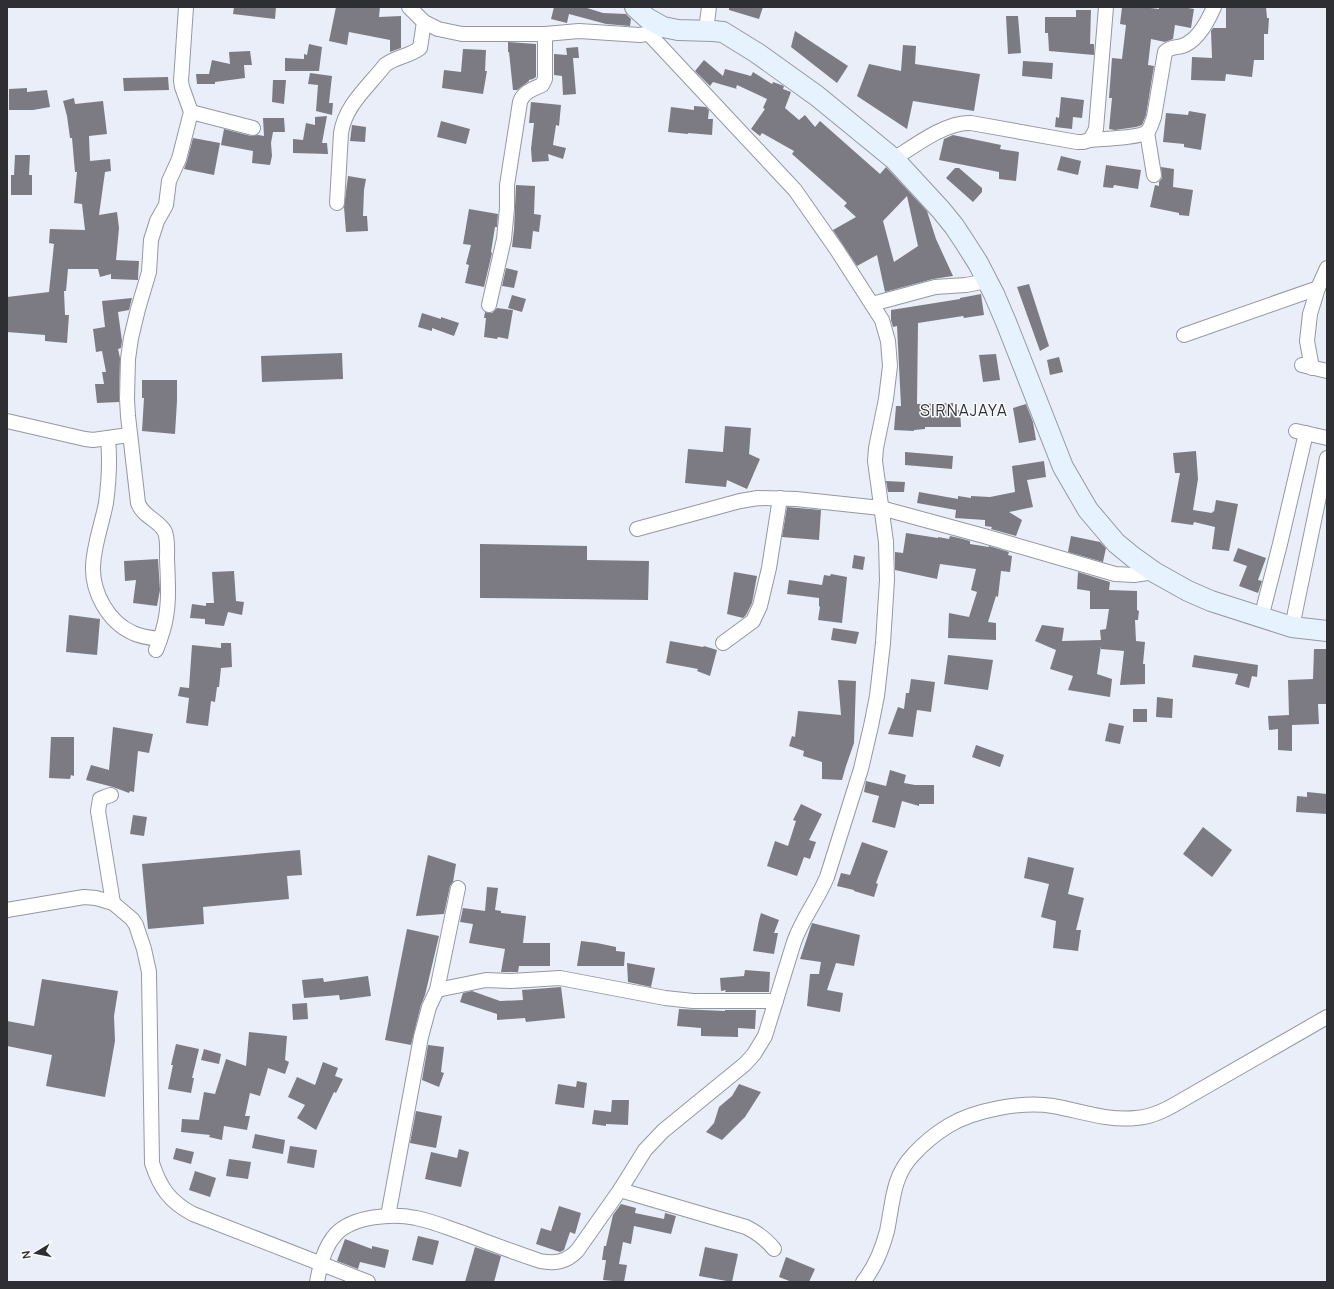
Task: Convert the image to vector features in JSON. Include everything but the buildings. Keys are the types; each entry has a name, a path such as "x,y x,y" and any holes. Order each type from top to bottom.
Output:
{"street":[{"path":"108,438 110,457 109,478 101,526 96,545 93,566 94,581 98,596 107,612 133,633 158,645 164,629 167,610 167,540 162,528 143,513 138,503 129,435 127,399 128,359 131,338 149,272 151,240 157,221 166,205 169,181 179,159 187,122 191,112 181,81 186,7"},
{"path":"409,7 424,22 438,29 462,34 545,34 579,31 632,35 649,34 669,28"},
{"path":"635,7 647,18 657,24 669,28 678,30 706,30 723,32 757,52 817,96 894,159 954,226 978,263 1006,322 1056,452 1088,510 1116,543 1154,572 1188,591 1211,601 1292,627 1327,631"},
{"path":"706,30 709,7"},
{"path":"1090,140 1096,129 1106,7"},
{"path":"894,159 948,127 963,122 1077,142 1138,136 1147,132 1154,117 1165,52 1169,48 1189,43 1198,35 1206,24 1214,7"},
{"path":"337,203 341,133 345,118 355,101 385,65 390,61 415,52 420,48 424,22"},
{"path":"489,305 504,239 507,208 507,185 520,102 524,94 542,85 544,82 545,34"},
{"path":"317,1282 320,1264 328,1246 336,1234 349,1224 366,1219 388,1216 416,1218 436,1223 540,1261 558,1263 572,1257 578,1251 620,1190 645,1150 663,1131 734,1074 754,1054 765,1036 798,930 827,877 861,769 877,696 883,643 887,580 886,542 875,461 890,366 888,341 885,329 882,320 872,304 837,250 795,190 649,34"},
{"path":"191,112 253,128"},
{"path":"1147,132 1154,175"},
{"path":"1327,268 1318,288 1310,314 1307,341 1307,366 1327,371"},
{"path":"872,304 935,287 966,285 987,281"},
{"path":"1184,335 1318,288"},
{"path":"7,421 93,440 129,435"},
{"path":"1261,618 1280,544 1301,432 1327,438"},
{"path":"1292,627 1327,458"},
{"path":"637,529 740,501 758,498 796,498 881,508 1116,574 1134,575 1154,572"},
{"path":"723,643 753,621 760,606 769,568 780,498"},
{"path":"111,795 100,799 98,811 113,903"},
{"path":"388,1216 421,1037 429,1007 437,990 458,888"},
{"path":"7,910 84,897 113,903 132,919 140,935 148,966 152,1163 160,1184 174,1201 183,1209 193,1214 368,1282"},
{"path":"437,990 486,980 511,981 560,978 666,998 715,1001 776,1001"},
{"path":"863,1282 871,1272 881,1252 887,1231 898,1175 912,1156 947,1126 963,1118 979,1113 1003,1108 1037,1104 1053,1106 1099,1117 1145,1117 1172,1106 1327,1017"},
{"path":"620,1190 746,1227 766,1239 774,1249"}],"district":[{"name":"SIRNAJAYA","path":"964,410"}]}
